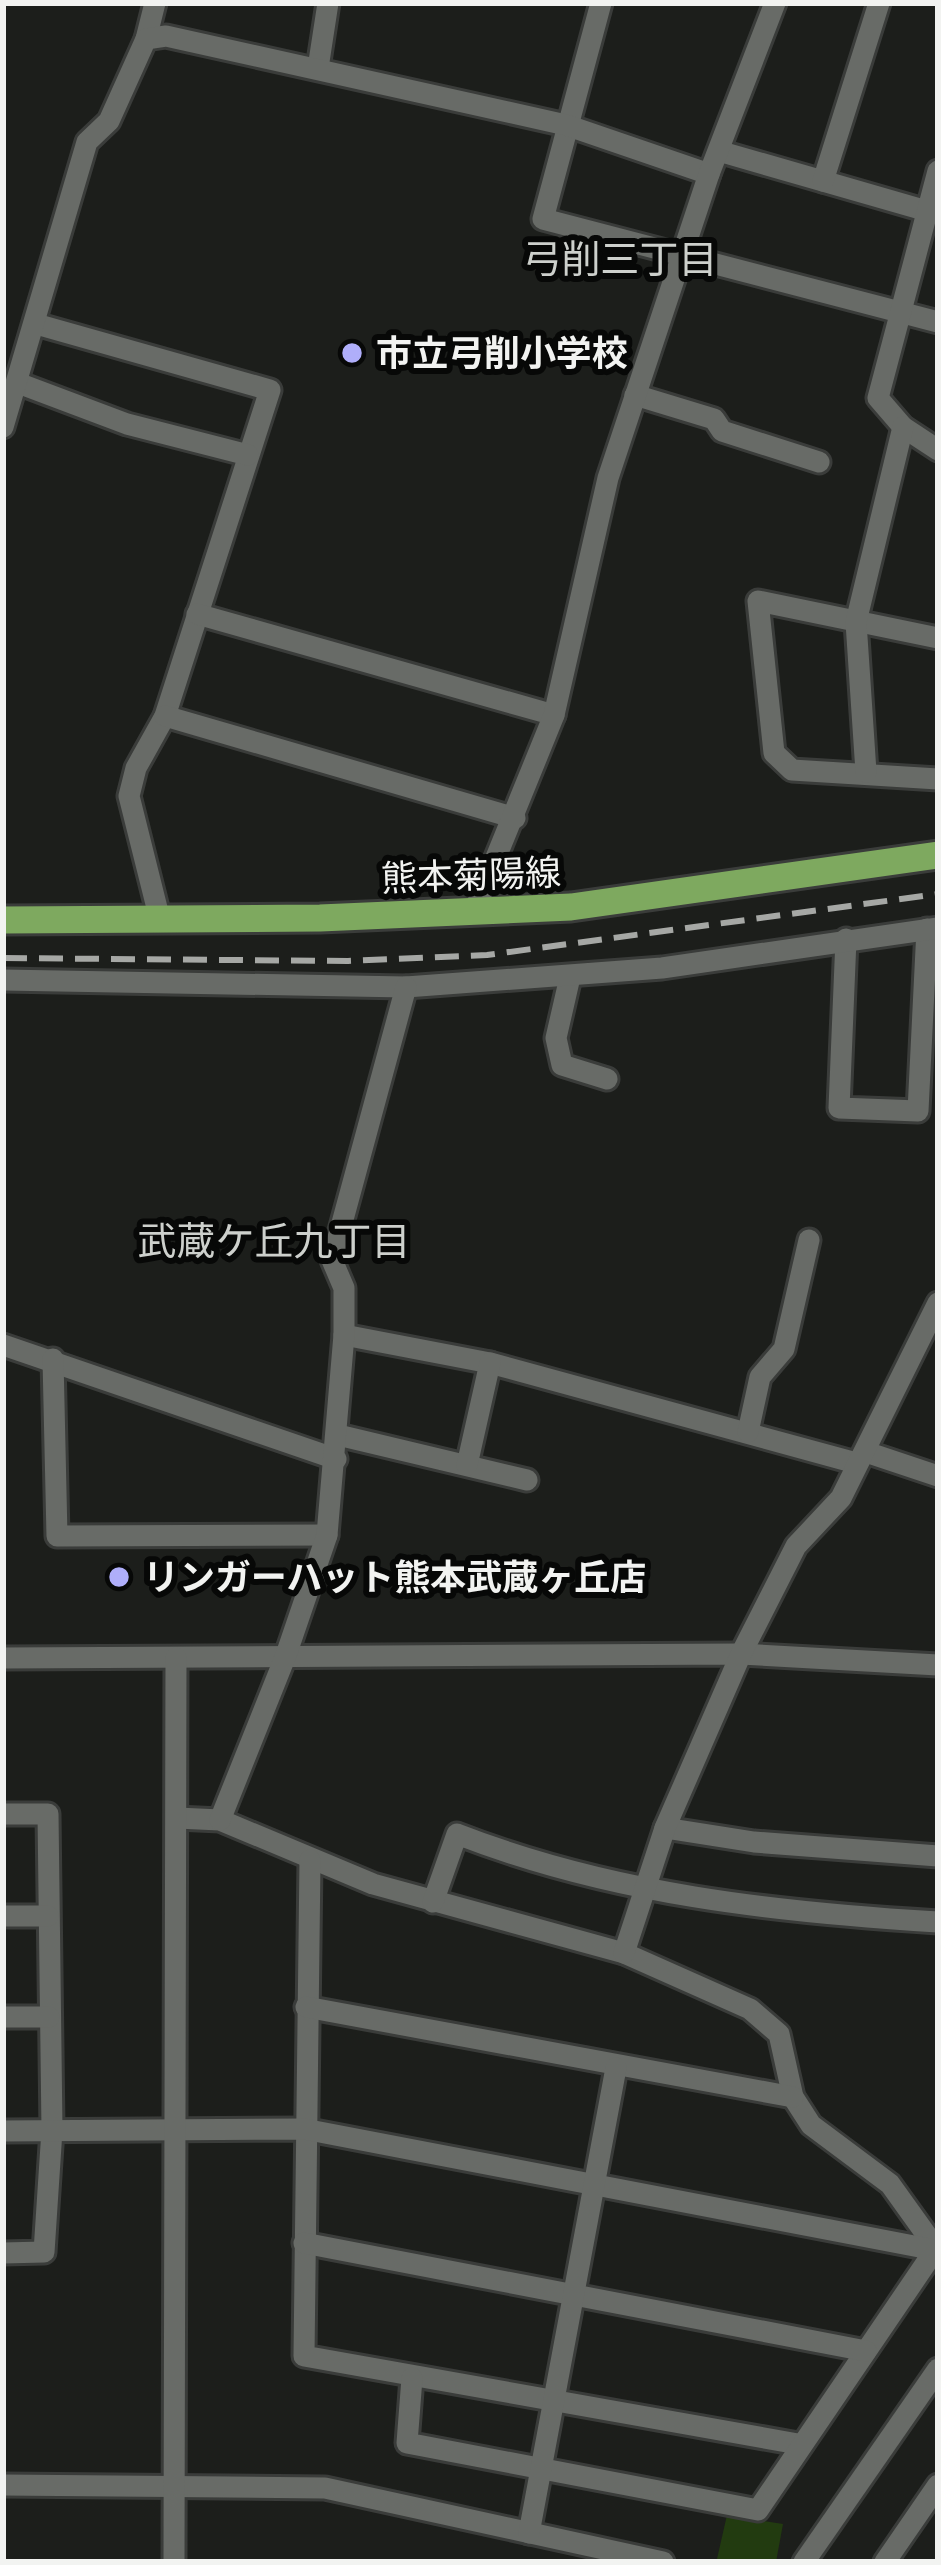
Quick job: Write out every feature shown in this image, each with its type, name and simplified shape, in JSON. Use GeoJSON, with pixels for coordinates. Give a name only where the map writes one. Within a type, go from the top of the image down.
{"type":"FeatureCollection","features":[{"type":"Feature","properties":{"kind":"main road","name":"熊本菊陽線"},"geometry":{"type":"LineString","coordinates":[[3,920],[160,920],[669,897],[938,855]]}},
{"type":"Feature","properties":{"kind":"street"},"geometry":{"type":"LineString","coordinates":[[3,427],[87,142],[109,121],[146,39],[155,3]]}},
{"type":"Feature","properties":{"kind":"street"},"geometry":{"type":"LineString","coordinates":[[318,68],[328,3]]}},
{"type":"Feature","properties":{"kind":"street"},"geometry":{"type":"LineString","coordinates":[[601,3],[543,219],[938,322]]}},
{"type":"Feature","properties":{"kind":"street"},"geometry":{"type":"LineString","coordinates":[[475,909],[554,715],[608,478],[709,174],[722,152],[775,3]]}},
{"type":"Feature","properties":{"kind":"street"},"geometry":{"type":"LineString","coordinates":[[823,181],[879,3]]}},
{"type":"Feature","properties":{"kind":"street"},"geometry":{"type":"LineString","coordinates":[[146,39],[166,36],[566,125],[709,174]]}},
{"type":"Feature","properties":{"kind":"street"},"geometry":{"type":"LineString","coordinates":[[722,152],[927,211]]}},
{"type":"Feature","properties":{"kind":"street"},"geometry":{"type":"LineString","coordinates":[[938,171],[878,398],[903,427],[938,450]]}},
{"type":"Feature","properties":{"kind":"street"},"geometry":{"type":"LineString","coordinates":[[36,324],[270,390],[165,716],[136,768],[129,796],[160,920]]}},
{"type":"Feature","properties":{"kind":"street"},"geometry":{"type":"LineString","coordinates":[[18,383],[127,424],[248,455]]}},
{"type":"Feature","properties":{"kind":"street"},"geometry":{"type":"LineString","coordinates":[[635,395],[714,419],[722,431],[819,462]]}},
{"type":"Feature","properties":{"kind":"street"},"geometry":{"type":"LineString","coordinates":[[866,772],[856,622],[903,427]]}},
{"type":"Feature","properties":{"kind":"street"},"geometry":{"type":"LineString","coordinates":[[938,638],[758,601],[774,753],[792,770],[938,779]]}},
{"type":"Feature","properties":{"kind":"street"},"geometry":{"type":"LineString","coordinates":[[196,614],[554,715]]}},
{"type":"Feature","properties":{"kind":"street"},"geometry":{"type":"LineString","coordinates":[[165,716],[515,818]]}},
{"type":"Feature","properties":{"kind":"street"},"geometry":{"type":"LineString","coordinates":[[3,980],[406,987],[571,977],[846,939],[933,928],[918,1111],[839,1108],[846,939]]}},
{"type":"Feature","properties":{"kind":"street"},"geometry":{"type":"LineString","coordinates":[[571,977],[556,1039],[562,1066],[581,1085],[607,1079]]}},
{"type":"Feature","properties":{"kind":"street"},"geometry":{"type":"LineString","coordinates":[[220,1820],[286,1655],[327,1535],[344,1335],[344,1288],[332,1260],[406,987]]}},
{"type":"Feature","properties":{"kind":"street"},"geometry":{"type":"LineString","coordinates":[[748,1432],[760,1377],[784,1348],[809,1240]]}},
{"type":"Feature","properties":{"kind":"street"},"geometry":{"type":"LineString","coordinates":[[624,1953],[665,1828],[741,1654],[796,1546],[842,1498],[938,1303]]}},
{"type":"Feature","properties":{"kind":"street"},"geometry":{"type":"LineString","coordinates":[[344,1335],[490,1363],[748,1432],[938,1476]]}},
{"type":"Feature","properties":{"kind":"street"},"geometry":{"type":"LineString","coordinates":[[3,1345],[337,1447],[467,1465],[527,1480]]}},
{"type":"Feature","properties":{"kind":"street"},"geometry":{"type":"LineString","coordinates":[[53,1359],[57,1536],[327,1535]]}},
{"type":"Feature","properties":{"kind":"street"},"geometry":{"type":"LineString","coordinates":[[467,1465],[490,1363]]}},
{"type":"Feature","properties":{"kind":"street"},"geometry":{"type":"LineString","coordinates":[[3,1658],[741,1654],[938,1665]]}},
{"type":"Feature","properties":{"kind":"street"},"geometry":{"type":"LineString","coordinates":[[174,2562],[176,1658]]}},
{"type":"Feature","properties":{"kind":"street"},"geometry":{"type":"LineString","coordinates":[[3,1814],[48,1814],[52,2131],[44,2252],[3,2253]]}},
{"type":"Feature","properties":{"kind":"street"},"geometry":{"type":"LineString","coordinates":[[178,1818],[220,1820],[310,1860],[434,1902],[624,1953],[750,2009],[779,2034],[793,2097],[811,2125],[890,2184],[937,2250]]}},
{"type":"Feature","properties":{"kind":"street"},"geometry":{"type":"LineString","coordinates":[[665,1828],[754,1842],[938,1856]]}},
{"type":"Feature","properties":{"kind":"street"},"geometry":{"type":"LineString","coordinates":[[434,1902],[457,1834],[539,1863],[645,1888],[816,1914],[938,1922]]}},
{"type":"Feature","properties":{"kind":"street"},"geometry":{"type":"LineString","coordinates":[[310,1860],[304,2356],[798,2444]]}},
{"type":"Feature","properties":{"kind":"street"},"geometry":{"type":"LineString","coordinates":[[3,1916],[48,1916]]}},
{"type":"Feature","properties":{"kind":"street"},"geometry":{"type":"LineString","coordinates":[[306,2007],[616,2068],[793,2097]]}},
{"type":"Feature","properties":{"kind":"street"},"geometry":{"type":"LineString","coordinates":[[3,2017],[49,2017]]}},
{"type":"Feature","properties":{"kind":"street"},"geometry":{"type":"LineString","coordinates":[[529,2533],[616,2068]]}},
{"type":"Feature","properties":{"kind":"street"},"geometry":{"type":"LineString","coordinates":[[3,2131],[304,2129],[937,2250]]}},
{"type":"Feature","properties":{"kind":"street"},"geometry":{"type":"LineString","coordinates":[[304,2242],[866,2351]]}},
{"type":"Feature","properties":{"kind":"street"},"geometry":{"type":"LineString","coordinates":[[412,2378],[406,2443],[758,2510],[798,2444],[937,2250]]}},
{"type":"Feature","properties":{"kind":"street"},"geometry":{"type":"LineString","coordinates":[[804,2562],[938,2369]]}},
{"type":"Feature","properties":{"kind":"street"},"geometry":{"type":"LineString","coordinates":[[3,2485],[325,2488],[663,2562]]}},
{"type":"Feature","properties":{"kind":"street"},"geometry":{"type":"LineString","coordinates":[[885,2562],[938,2485]]}},
{"type":"Feature","properties":{"kind":"green space"},"geometry":{"type":"Polygon","coordinates":[[[727,2515],[783,2524],[776,2562],[717,2559],[727,2515]]]}},
{"type":"Feature","properties":{"kind":"railway"},"geometry":{"type":"LineString","coordinates":[[3,958],[348,961],[487,955],[938,894]]}},
{"type":"Feature","properties":{"kind":"place","name":"市立弓削小学校"},"geometry":{"type":"Point","coordinates":[352,353]}},
{"type":"Feature","properties":{"kind":"place","name":"リンガーハット熊本武蔵ヶ丘店"},"geometry":{"type":"Point","coordinates":[119,1577]}},
{"type":"Feature","properties":{"kind":"district","name":"弓削三丁目"},"geometry":{"type":"Point","coordinates":[620,259]}},
{"type":"Feature","properties":{"kind":"district","name":"武蔵ケ丘九丁目"},"geometry":{"type":"Point","coordinates":[274,1241]}}]}
